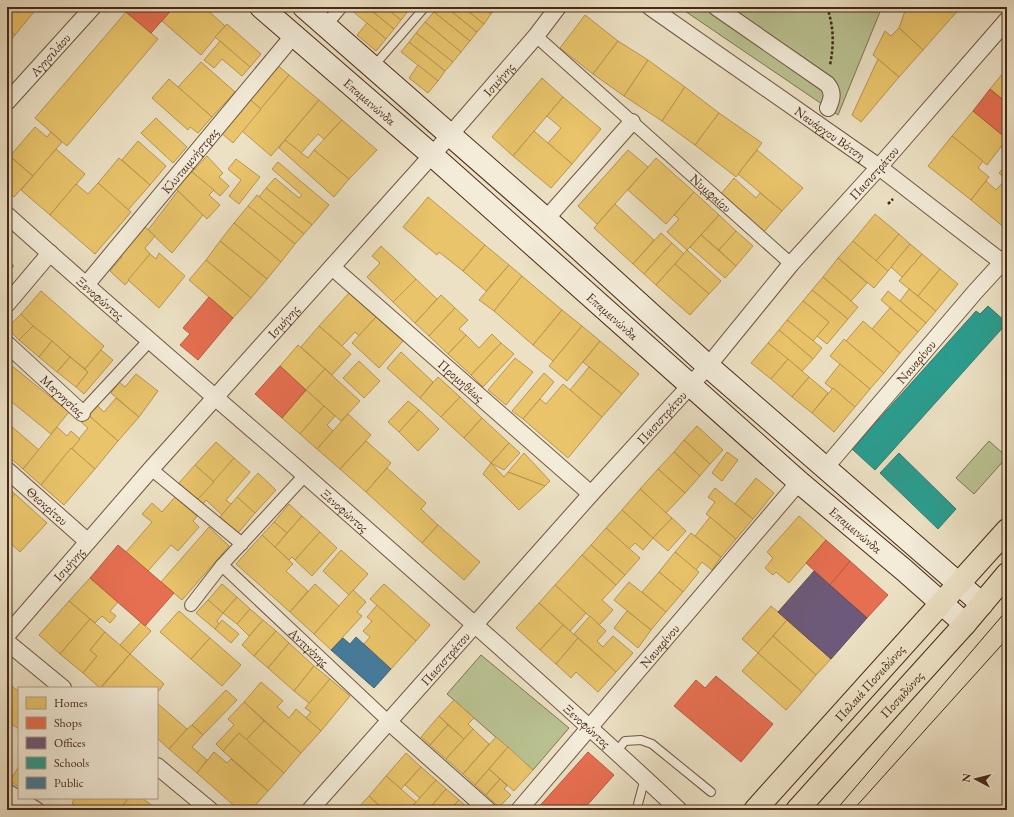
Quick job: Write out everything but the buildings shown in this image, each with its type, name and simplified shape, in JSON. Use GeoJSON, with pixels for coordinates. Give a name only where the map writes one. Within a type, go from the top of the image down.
{"type":"FeatureCollection","features":[{"type":"Feature","properties":{"kind":"main road","name":"Επαμεινώνδα"},"geometry":{"type":"LineString","coordinates":[[261,7],[432,155],[799,482],[965,624]]}},
{"type":"Feature","properties":{"kind":"main road","name":"Επαμεινώνδα"},"geometry":{"type":"LineString","coordinates":[[304,7],[546,220],[708,366],[982,604]]}},
{"type":"Feature","properties":{"kind":"main road","name":"Παλαιά Ποσειδώνος"},"geometry":{"type":"LineString","coordinates":[[755,810],[1007,530]]}},
{"type":"Feature","properties":{"kind":"main road"},"geometry":{"type":"LineString","coordinates":[[982,604],[1007,574]]}},
{"type":"Feature","properties":{"kind":"main road","name":"Ποσειδώνος"},"geometry":{"type":"LineString","coordinates":[[821,783],[982,604]]}},
{"type":"Feature","properties":{"kind":"main road"},"geometry":{"type":"LineString","coordinates":[[797,810],[821,783],[798,763]]}},
{"type":"Feature","properties":{"kind":"street","name":"Αγησιλάου"},"geometry":{"type":"LineString","coordinates":[[7,102],[93,7]]}},
{"type":"Feature","properties":{"kind":"street"},"geometry":{"type":"LineString","coordinates":[[325,26],[341,7]]}},
{"type":"Feature","properties":{"kind":"street","name":"Ισμήνης"},"geometry":{"type":"LineString","coordinates":[[7,634],[151,469],[450,136],[536,36],[558,7]]}},
{"type":"Feature","properties":{"kind":"street","name":"Ναυάρχου Βότση"},"geometry":{"type":"LineString","coordinates":[[650,7],[879,166],[1005,261]]}},
{"type":"Feature","properties":{"kind":"street"},"geometry":{"type":"LineString","coordinates":[[716,7],[822,80],[831,89],[832,98],[828,108]]}},
{"type":"Feature","properties":{"kind":"street","name":"Πεισιστράτου"},"geometry":{"type":"LineString","coordinates":[[310,810],[591,494],[708,366],[791,264],[1007,20]]}},
{"type":"Feature","properties":{"kind":"street","name":"Κλυταιμνήστρας"},"geometry":{"type":"LineString","coordinates":[[86,285],[293,36]]}},
{"type":"Feature","properties":{"kind":"street","name":"Νυμφαίου"},"geometry":{"type":"LineString","coordinates":[[536,36],[791,264]]}},
{"type":"Feature","properties":{"kind":"street"},"geometry":{"type":"LineString","coordinates":[[546,220],[632,122]]}},
{"type":"Feature","properties":{"kind":"street","name":"Ξενοφώντος"},"geometry":{"type":"LineString","coordinates":[[7,215],[149,341],[305,475],[475,625],[590,727],[679,810]]}},
{"type":"Feature","properties":{"kind":"street"},"geometry":{"type":"LineString","coordinates":[[7,304],[50,253]]}},
{"type":"Feature","properties":{"kind":"street","name":"Ναυαρίνου"},"geometry":{"type":"LineString","coordinates":[[826,468],[975,292],[1005,261]]}},
{"type":"Feature","properties":{"kind":"street","name":"Προμηθέως"},"geometry":{"type":"LineString","coordinates":[[332,268],[591,494]]}},
{"type":"Feature","properties":{"kind":"street","name":"Μαγνησίας"},"geometry":{"type":"LineString","coordinates":[[7,344],[82,412],[149,341]]}},
{"type":"Feature","properties":{"kind":"street"},"geometry":{"type":"LineString","coordinates":[[151,469],[242,544]]}},
{"type":"Feature","properties":{"kind":"street","name":"Θεοκρίτου"},"geometry":{"type":"LineString","coordinates":[[7,470],[87,541]]}},
{"type":"Feature","properties":{"kind":"street"},"geometry":{"type":"LineString","coordinates":[[191,605],[222,565],[305,475]]}},
{"type":"Feature","properties":{"kind":"street","name":"Ναυαρίνου"},"geometry":{"type":"LineString","coordinates":[[518,810],[799,482]]}},
{"type":"Feature","properties":{"kind":"street","name":"Αντιγόνης"},"geometry":{"type":"LineString","coordinates":[[222,565],[389,722],[488,810]]}},
{"type":"Feature","properties":{"kind":"street"},"geometry":{"type":"LineString","coordinates":[[7,642],[62,687]]}},
{"type":"Feature","properties":{"kind":"street"},"geometry":{"type":"LineString","coordinates":[[158,767],[210,810]]}},
{"type":"Feature","properties":{"kind":"street"},"geometry":{"type":"LineString","coordinates":[[7,792],[31,809]]}},
{"type":"Feature","properties":{"kind":"lane"},"geometry":{"type":"LineString","coordinates":[[373,68],[425,7]]}},
{"type":"Feature","properties":{"kind":"lane"},"geometry":{"type":"LineString","coordinates":[[821,126],[828,108]]}},
{"type":"Feature","properties":{"kind":"lane"},"geometry":{"type":"LineString","coordinates":[[616,752],[625,741],[641,740],[652,744],[711,792]]}},
{"type":"Feature","properties":{"kind":"lane"},"geometry":{"type":"LineString","coordinates":[[638,810],[638,804],[645,778]]}},
{"type":"Feature","properties":{"kind":"path"},"geometry":{"type":"LineString","coordinates":[[822,80],[830,66],[834,45],[832,19],[827,7]]}},
{"type":"Feature","properties":{"kind":"green space"},"geometry":{"type":"Polygon","coordinates":[[[679,7],[882,7],[838,115],[679,7]]]}},
{"type":"Feature","properties":{"kind":"green space"},"geometry":{"type":"Polygon","coordinates":[[[989,441],[1007,457],[974,494],[956,478],[989,441]]]}},
{"type":"Feature","properties":{"kind":"green space"},"geometry":{"type":"Polygon","coordinates":[[[481,655],[569,728],[533,770],[447,694],[481,655]]]}},
{"type":"Feature","properties":{"kind":"tram line"},"geometry":{"type":"LineString","coordinates":[[836,810],[1007,610]]}},
{"type":"Feature","properties":{"kind":"tram line"},"geometry":{"type":"LineString","coordinates":[[853,810],[1007,639]]}}]}
